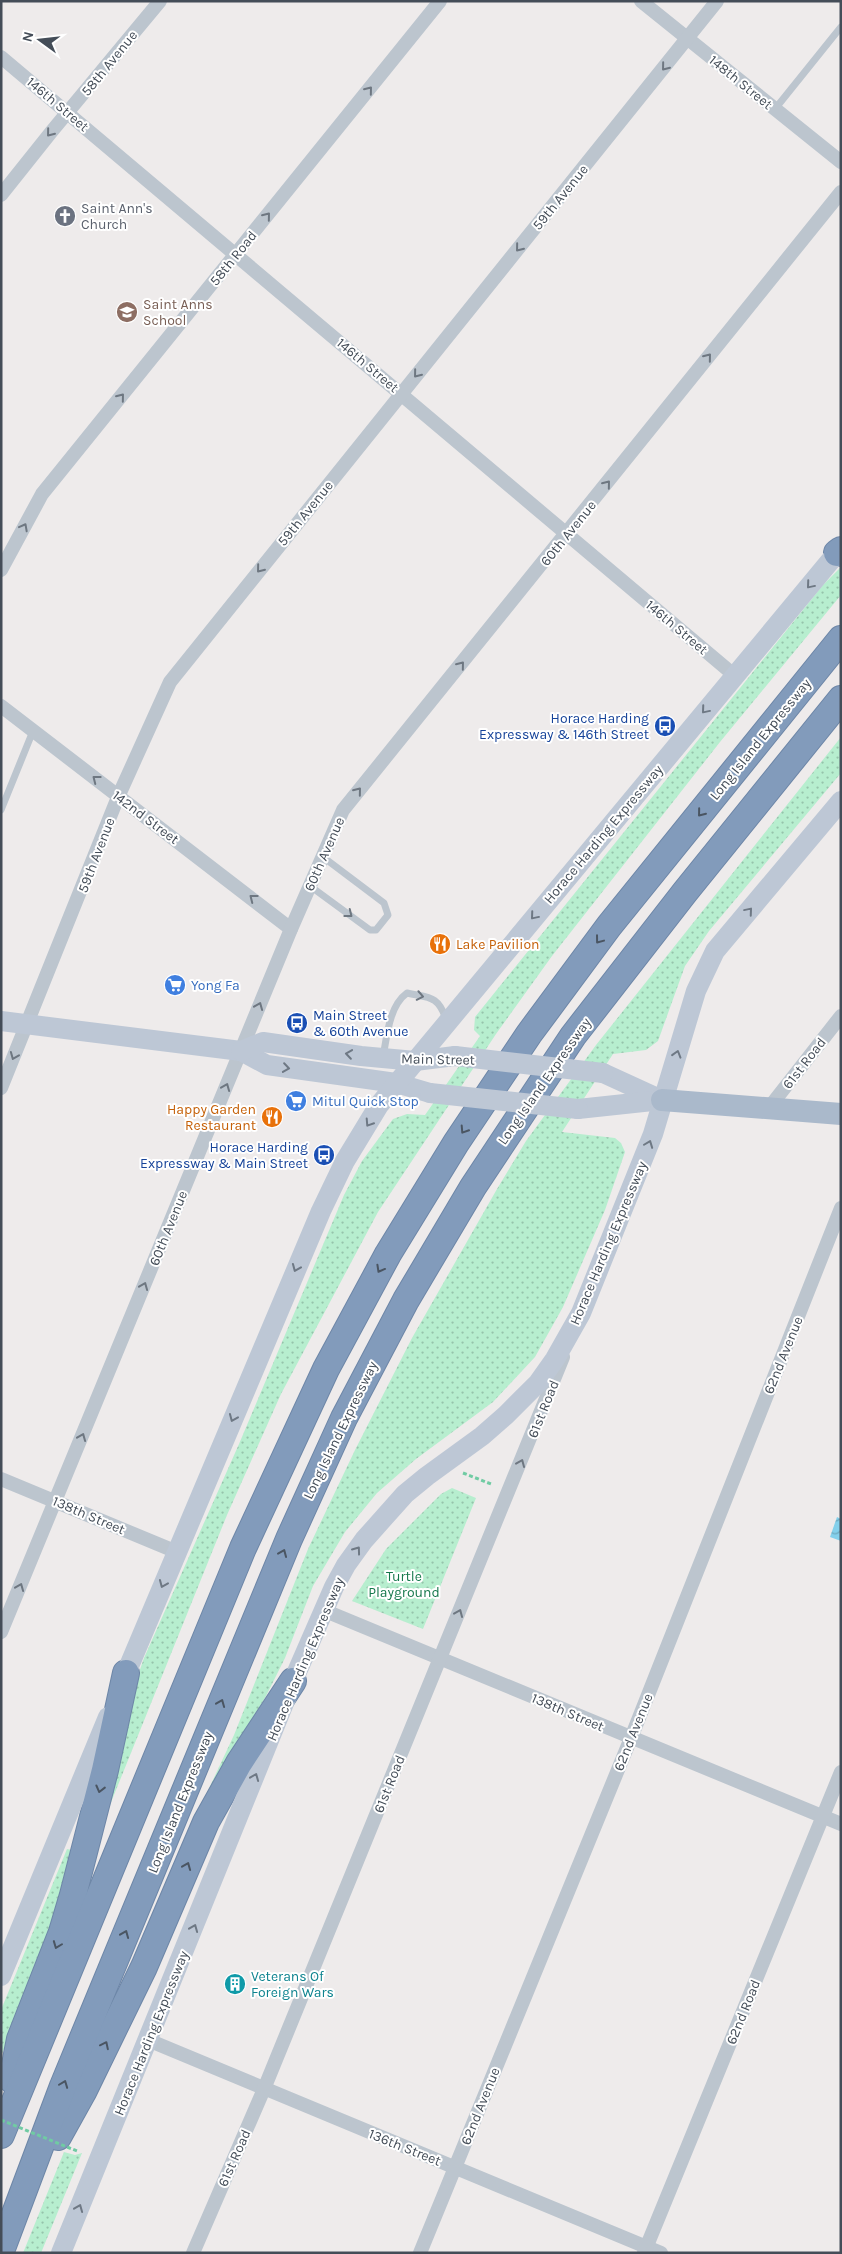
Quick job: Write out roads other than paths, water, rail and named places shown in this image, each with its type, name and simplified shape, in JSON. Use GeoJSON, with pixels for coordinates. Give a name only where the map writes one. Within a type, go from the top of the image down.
{"type":"FeatureCollection","features":[{"type":"Feature","properties":{"kind":"highway","name":"Long Island Expressway"},"geometry":{"type":"LineString","coordinates":[[2,2129],[243,1548],[326,1369],[388,1254],[465,1128],[529,1034],[610,926],[841,639]]}},
{"type":"Feature","properties":{"kind":"highway","name":"Long Island Expressway"},"geometry":{"type":"LineString","coordinates":[[1,2251],[67,2077],[285,1547],[344,1418],[406,1300],[473,1187],[573,1036],[685,892],[841,699]]}},
{"type":"Feature","properties":{"kind":"highway"},"geometry":{"type":"LineString","coordinates":[[2,2129],[20,2038],[62,1932],[73,1895],[105,1770],[126,1673]]}},
{"type":"Feature","properties":{"kind":"highway"},"geometry":{"type":"LineString","coordinates":[[17,2212],[83,2092],[144,1967],[206,1822],[239,1763],[293,1681]]}},
{"type":"Feature","properties":{"kind":"main road","name":"Horace Harding Expressway"},"geometry":{"type":"LineString","coordinates":[[1,1976],[176,1552],[328,1194],[358,1139],[396,1083],[840,550]]}},
{"type":"Feature","properties":{"kind":"main road","name":"Horace Harding Expressway"},"geometry":{"type":"LineString","coordinates":[[61,2253],[293,1681],[323,1610],[346,1565],[384,1516],[427,1476],[482,1436],[538,1383],[555,1359],[581,1313],[653,1134],[696,991],[715,952],[841,801]]}},
{"type":"Feature","properties":{"kind":"main road","name":"Main Street"},"geometry":{"type":"LineString","coordinates":[[1,1021],[241,1051],[267,1065],[396,1083],[430,1093],[578,1110],[662,1100],[841,1114]]}},
{"type":"Feature","properties":{"kind":"main road","name":"Main Street"},"geometry":{"type":"LineString","coordinates":[[241,1051],[263,1042],[361,1056],[415,1061],[455,1056],[603,1073],[662,1100]]}},
{"type":"Feature","properties":{"kind":"street","name":"58th Avenue"},"geometry":{"type":"LineString","coordinates":[[1,195],[160,1]]}},
{"type":"Feature","properties":{"kind":"street","name":"58th Road"},"geometry":{"type":"LineString","coordinates":[[1,570],[42,494],[440,1]]}},
{"type":"Feature","properties":{"kind":"street","name":"148th Street"},"geometry":{"type":"LineString","coordinates":[[641,1],[841,162]]}},
{"type":"Feature","properties":{"kind":"street","name":"59th Avenue"},"geometry":{"type":"LineString","coordinates":[[1,1088],[118,797],[170,682],[717,1]]}},
{"type":"Feature","properties":{"kind":"street","name":"146th Street"},"geometry":{"type":"LineString","coordinates":[[1,56],[734,675]]}},
{"type":"Feature","properties":{"kind":"street","name":"60th Avenue"},"geometry":{"type":"LineString","coordinates":[[1,1632],[291,928],[344,810],[841,192]]}},
{"type":"Feature","properties":{"kind":"street","name":"142nd Street"},"geometry":{"type":"LineString","coordinates":[[1,706],[291,928]]}},
{"type":"Feature","properties":{"kind":"street","name":"61st Road"},"geometry":{"type":"LineString","coordinates":[[768,1109],[841,1016]]}},
{"type":"Feature","properties":{"kind":"street","name":"62nd Avenue"},"geometry":{"type":"LineString","coordinates":[[420,2253],[631,1738],[841,1208]]}},
{"type":"Feature","properties":{"kind":"street","name":"61st Road"},"geometry":{"type":"LineString","coordinates":[[193,2253],[264,2089],[581,1313]]}},
{"type":"Feature","properties":{"kind":"street","name":"138th Street"},"geometry":{"type":"LineString","coordinates":[[1,1479],[176,1552]]}},
{"type":"Feature","properties":{"kind":"street","name":"138th Street"},"geometry":{"type":"LineString","coordinates":[[323,1610],[841,1824]]}},
{"type":"Feature","properties":{"kind":"street","name":"62nd Road"},"geometry":{"type":"LineString","coordinates":[[646,2250],[841,1772]]}},
{"type":"Feature","properties":{"kind":"street","name":"136th Street"},"geometry":{"type":"LineString","coordinates":[[148,2040],[646,2250],[661,2253]]}},
{"type":"Feature","properties":{"kind":"lane"},"geometry":{"type":"LineString","coordinates":[[775,109],[841,27]]}},
{"type":"Feature","properties":{"kind":"lane"},"geometry":{"type":"LineString","coordinates":[[1,810],[33,731]]}},
{"type":"Feature","properties":{"kind":"lane"},"geometry":{"type":"LineString","coordinates":[[310,886],[370,930],[376,930],[388,914],[384,904],[322,857]]}},
{"type":"Feature","properties":{"kind":"lane"},"geometry":{"type":"LineString","coordinates":[[382,1057],[395,1007],[399,999],[407,994],[436,999],[442,1007],[447,1021]]}},
{"type":"Feature","properties":{"kind":"water"},"geometry":{"type":"Polygon","coordinates":[[[837,1517],[841,1519],[841,1541],[830,1537],[837,1517]]]}},
{"type":"Feature","properties":{"kind":"place","name":"Saint Ann's Church"},"geometry":{"type":"Point","coordinates":[65,216]}},
{"type":"Feature","properties":{"kind":"place","name":"Saint Anns School"},"geometry":{"type":"Point","coordinates":[127,312]}},
{"type":"Feature","properties":{"kind":"place","name":"Horace Harding Expressway & 146th Street"},"geometry":{"type":"Point","coordinates":[665,726]}},
{"type":"Feature","properties":{"kind":"place","name":"Lake Pavilion"},"geometry":{"type":"Point","coordinates":[440,944]}},
{"type":"Feature","properties":{"kind":"place","name":"Yong Fa"},"geometry":{"type":"Point","coordinates":[175,985]}},
{"type":"Feature","properties":{"kind":"place","name":"Main Street & 60th Avenue"},"geometry":{"type":"Point","coordinates":[297,1023]}},
{"type":"Feature","properties":{"kind":"place","name":"Mitul Quick Stop"},"geometry":{"type":"Point","coordinates":[296,1101]}},
{"type":"Feature","properties":{"kind":"place","name":"Happy Garden Restaurant"},"geometry":{"type":"Point","coordinates":[272,1117]}},
{"type":"Feature","properties":{"kind":"place","name":"Horace Harding Expressway & Main Street"},"geometry":{"type":"Point","coordinates":[324,1155]}},
{"type":"Feature","properties":{"kind":"place","name":"Veterans Of Foreign Wars"},"geometry":{"type":"Point","coordinates":[235,1984]}},
{"type":"Feature","properties":{"kind":"park label","name":"Turtle Playground"},"geometry":{"type":"Point","coordinates":[404,1584]}}]}
